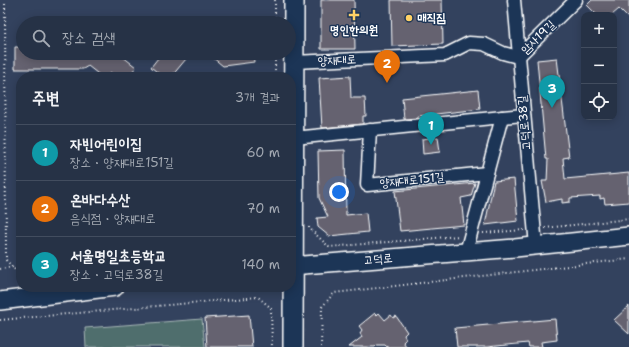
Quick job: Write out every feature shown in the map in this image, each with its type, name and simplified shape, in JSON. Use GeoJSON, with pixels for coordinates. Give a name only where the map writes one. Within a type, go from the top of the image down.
{"type":"FeatureCollection","features":[{"type":"Feature","properties":{"kind":"main road"},"geometry":{"type":"LineString","coordinates":[[294,0],[294,16]]}},
{"type":"Feature","properties":{"kind":"main road"},"geometry":{"type":"LineString","coordinates":[[294,62],[294,72]]}},
{"type":"Feature","properties":{"kind":"main road","name":"고덕로"},"geometry":{"type":"LineString","coordinates":[[296,266],[536,246],[629,236]]}},
{"type":"Feature","properties":{"kind":"main road"},"geometry":{"type":"LineString","coordinates":[[0,301],[74,292]]}},
{"type":"Feature","properties":{"kind":"main road"},"geometry":{"type":"LineString","coordinates":[[292,292],[293,347]]}},
{"type":"Feature","properties":{"kind":"street","name":"고덕로38길"},"geometry":{"type":"LineString","coordinates":[[514,0],[523,115],[536,246]]}},
{"type":"Feature","properties":{"kind":"street","name":"암사19길"},"geometry":{"type":"LineString","coordinates":[[518,56],[576,0]]}},
{"type":"Feature","properties":{"kind":"street","name":"양재대로"},"geometry":{"type":"LineString","coordinates":[[294,62],[445,54],[468,42],[484,44],[503,53],[518,56]]}},
{"type":"Feature","properties":{"kind":"street"},"geometry":{"type":"LineString","coordinates":[[296,138],[523,115]]}},
{"type":"Feature","properties":{"kind":"street"},"geometry":{"type":"LineString","coordinates":[[466,252],[502,118]]}},
{"type":"Feature","properties":{"kind":"street","name":"양재대로151길"},"geometry":{"type":"LineString","coordinates":[[370,130],[367,185],[487,173]]}},
{"type":"Feature","properties":{"kind":"path"},"geometry":{"type":"LineString","coordinates":[[5,0],[6,260],[16,271]]}},
{"type":"Feature","properties":{"kind":"path"},"geometry":{"type":"LineString","coordinates":[[275,0],[275,16]]}},
{"type":"Feature","properties":{"kind":"path"},"geometry":{"type":"LineString","coordinates":[[275,60],[275,72]]}},
{"type":"Feature","properties":{"kind":"path"},"geometry":{"type":"LineString","coordinates":[[309,228],[329,247]]}},
{"type":"Feature","properties":{"kind":"path"},"geometry":{"type":"LineString","coordinates":[[321,347],[322,308],[334,293],[629,259]]}},
{"type":"Feature","properties":{"kind":"path"},"geometry":{"type":"LineString","coordinates":[[0,269],[13,267]]}},
{"type":"Feature","properties":{"kind":"path"},"geometry":{"type":"LineString","coordinates":[[0,320],[258,297],[271,308],[272,347]]}},
{"type":"Feature","properties":{"kind":"green space"},"geometry":{"type":"Polygon","coordinates":[[[202,319],[205,347],[86,347],[85,328],[202,319]]]}},
{"type":"Feature","properties":{"kind":"building"},"geometry":{"type":"Polygon","coordinates":[[[321,0],[354,0],[355,49],[321,49],[321,0]]]}},
{"type":"Feature","properties":{"kind":"building"},"geometry":{"type":"Polygon","coordinates":[[[391,0],[442,0],[443,44],[392,46],[391,0]]]}},
{"type":"Feature","properties":{"kind":"building"},"geometry":{"type":"Polygon","coordinates":[[[592,0],[629,0],[629,19],[619,9],[616,12],[594,12],[587,5],[592,0]]]}},
{"type":"Feature","properties":{"kind":"building"},"geometry":{"type":"Polygon","coordinates":[[[15,47],[16,60],[127,60],[136,67],[132,72],[96,72],[88,66],[83,69],[15,69],[15,47]]]}},
{"type":"Feature","properties":{"kind":"building"},"geometry":{"type":"Polygon","coordinates":[[[557,58],[569,157],[563,158],[565,179],[629,173],[629,202],[605,204],[604,198],[600,199],[600,196],[570,198],[570,202],[562,203],[562,199],[546,202],[542,181],[547,181],[548,159],[546,159],[537,60],[557,58]]]}},
{"type":"Feature","properties":{"kind":"building"},"geometry":{"type":"Polygon","coordinates":[[[156,60],[185,60],[175,72],[157,72],[151,67],[156,60]]]}},
{"type":"Feature","properties":{"kind":"building"},"geometry":{"type":"Polygon","coordinates":[[[216,60],[254,60],[254,62],[223,66],[216,60]]]}},
{"type":"Feature","properties":{"kind":"building"},"geometry":{"type":"Polygon","coordinates":[[[350,76],[351,98],[365,98],[366,116],[363,116],[363,124],[322,128],[319,78],[350,76]]]}},
{"type":"Feature","properties":{"kind":"building"},"geometry":{"type":"Polygon","coordinates":[[[478,90],[480,109],[404,119],[402,98],[478,90]]]}},
{"type":"Feature","properties":{"kind":"building"},"geometry":{"type":"Polygon","coordinates":[[[438,137],[440,152],[423,154],[422,139],[438,137]]]}},
{"type":"Feature","properties":{"kind":"building"},"geometry":{"type":"Polygon","coordinates":[[[345,150],[346,215],[366,213],[368,232],[329,236],[318,227],[317,218],[328,217],[319,198],[318,151],[345,150]]]}},
{"type":"Feature","properties":{"kind":"building"},"geometry":{"type":"Polygon","coordinates":[[[514,179],[518,221],[485,225],[494,181],[514,179]]]}},
{"type":"Feature","properties":{"kind":"building"},"geometry":{"type":"Polygon","coordinates":[[[475,183],[471,196],[461,198],[464,225],[400,231],[395,191],[475,183]]]}},
{"type":"Feature","properties":{"kind":"building"},"geometry":{"type":"Polygon","coordinates":[[[629,306],[629,334],[614,320],[629,306]]]}},
{"type":"Feature","properties":{"kind":"building"},"geometry":{"type":"Polygon","coordinates":[[[375,313],[377,315],[379,313],[385,320],[391,315],[393,318],[396,316],[407,332],[404,335],[406,339],[403,342],[407,347],[387,347],[385,345],[377,345],[375,347],[349,347],[362,337],[360,333],[362,330],[359,326],[375,313]]]}},
{"type":"Feature","properties":{"kind":"building"},"geometry":{"type":"Polygon","coordinates":[[[249,315],[252,347],[207,347],[205,318],[249,315]]]}},
{"type":"Feature","properties":{"kind":"building"},"geometry":{"type":"Polygon","coordinates":[[[555,319],[557,340],[541,342],[542,347],[529,347],[528,343],[486,347],[457,347],[455,328],[555,319]]]}},
{"type":"Feature","properties":{"kind":"place","name":"명인한의원"},"geometry":{"type":"Point","coordinates":[354,15]}},
{"type":"Feature","properties":{"kind":"place","name":"매직짐"},"geometry":{"type":"Point","coordinates":[409,18]}},
{"type":"Feature","properties":{"kind":"place","name":"온바다수산"},"geometry":{"type":"Point","coordinates":[387,83]}},
{"type":"Feature","properties":{"kind":"place","name":"서울명일초등학교"},"geometry":{"type":"Point","coordinates":[552,108]}},
{"type":"Feature","properties":{"kind":"place","name":"자빈어린이집"},"geometry":{"type":"Point","coordinates":[431,145]}}]}
